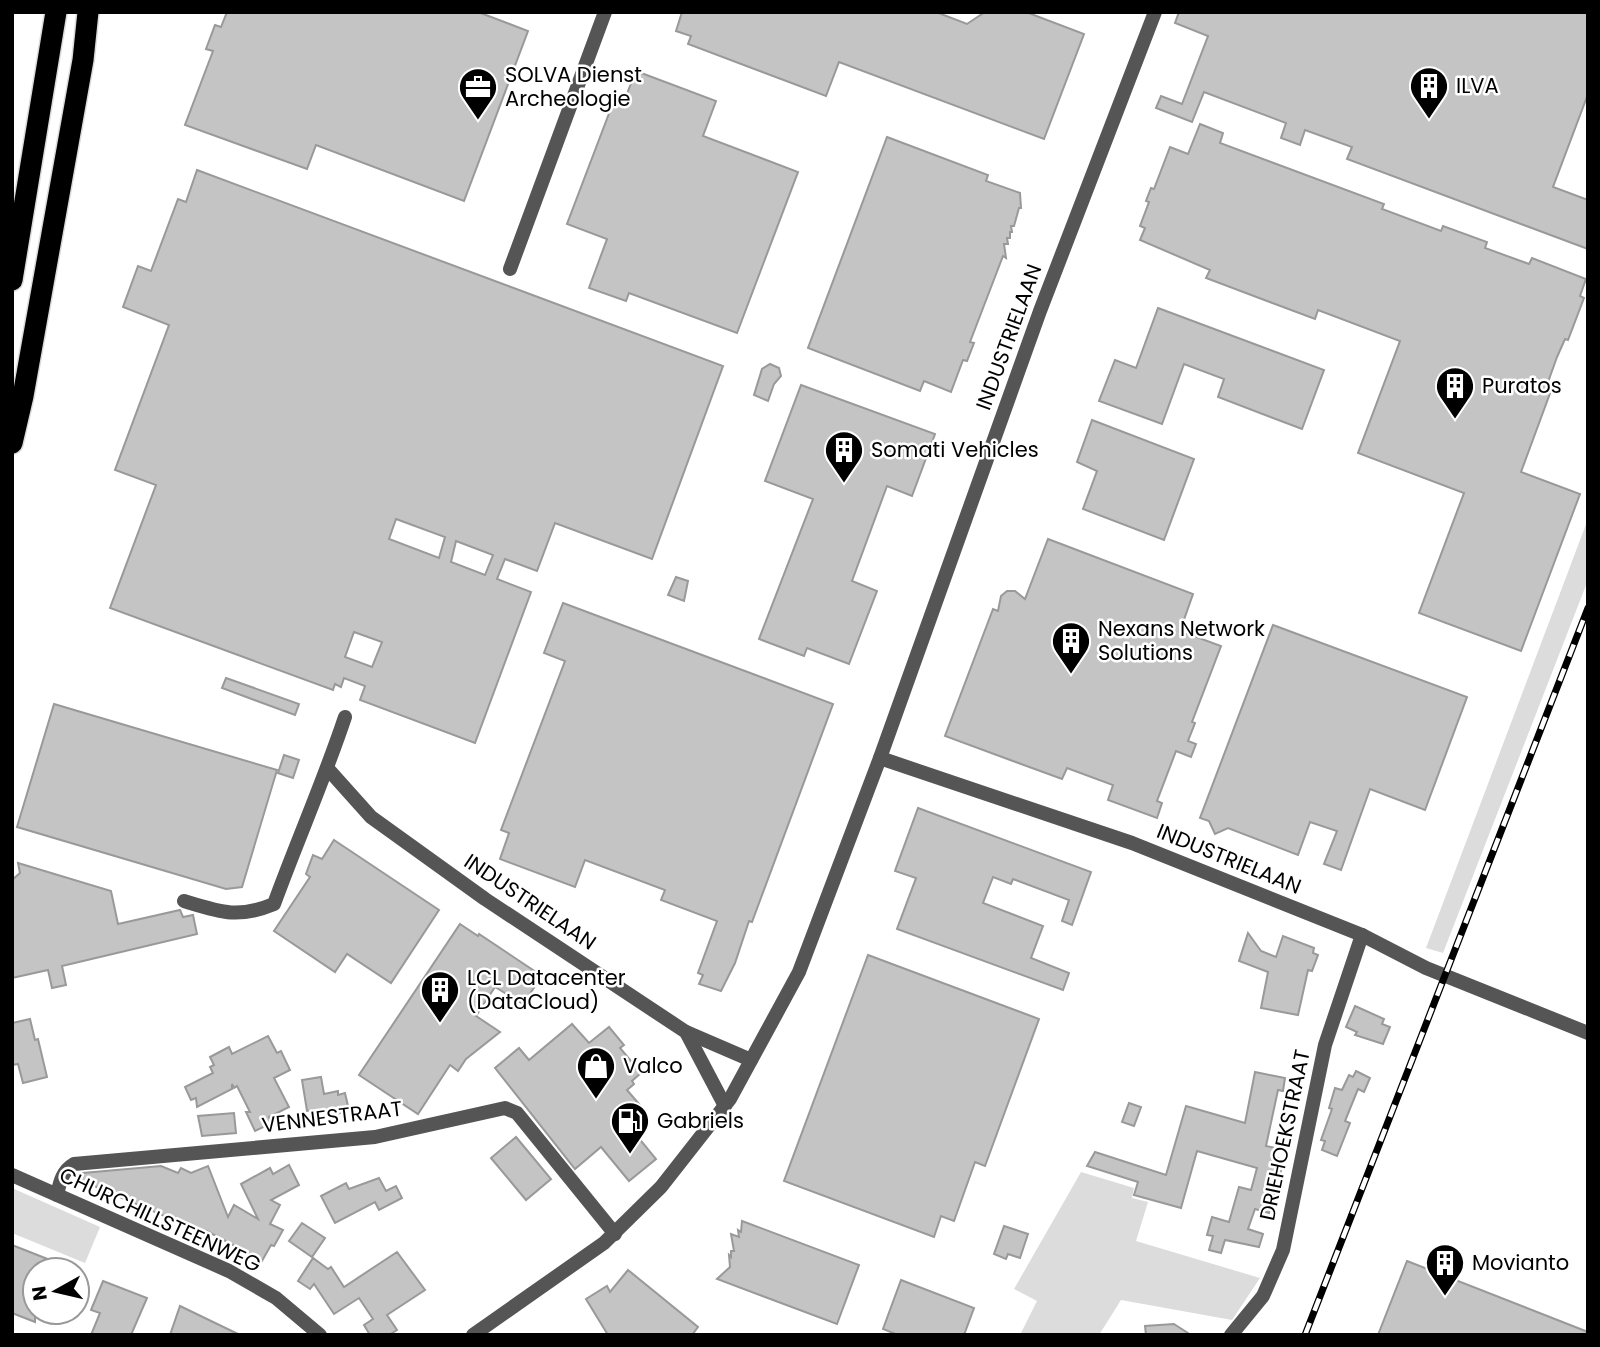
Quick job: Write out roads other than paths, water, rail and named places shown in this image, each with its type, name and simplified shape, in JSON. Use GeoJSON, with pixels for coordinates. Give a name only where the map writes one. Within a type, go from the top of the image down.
{"type":"FeatureCollection","features":[{"type":"Feature","properties":{"kind":"highway"},"geometry":{"type":"LineString","coordinates":[[12,280],[56,12]]}},
{"type":"Feature","properties":{"kind":"highway"},"geometry":{"type":"LineString","coordinates":[[12,443],[26,383],[83,60],[88,12]]}},
{"type":"Feature","properties":{"kind":"street"},"geometry":{"type":"LineString","coordinates":[[510,269],[605,12]]}},
{"type":"Feature","properties":{"kind":"street","name":"INDUSTRIELAAN"},"geometry":{"type":"LineString","coordinates":[[473,1335],[615,1234],[661,1187],[725,1106],[799,972],[880,758],[1040,311],[1155,12]]}},
{"type":"Feature","properties":{"kind":"street"},"geometry":{"type":"LineString","coordinates":[[184,901],[224,913],[255,912],[274,904],[314,796],[328,769],[345,717]]}},
{"type":"Feature","properties":{"kind":"street","name":"INDUSTRIELAAN"},"geometry":{"type":"LineString","coordinates":[[880,758],[1132,843],[1362,935],[1426,968],[1588,1033]]}},
{"type":"Feature","properties":{"kind":"street","name":"INDUSTRIELAAN"},"geometry":{"type":"LineString","coordinates":[[328,769],[371,817],[485,899],[686,1032],[725,1106]]}},
{"type":"Feature","properties":{"kind":"street","name":"DRIEHOEKSTRAAT"},"geometry":{"type":"LineString","coordinates":[[1231,1335],[1263,1296],[1283,1250],[1325,1045],[1362,935]]}},
{"type":"Feature","properties":{"kind":"street"},"geometry":{"type":"LineString","coordinates":[[686,1032],[751,1060]]}},
{"type":"Feature","properties":{"kind":"street","name":"VENNESTRAAT"},"geometry":{"type":"LineString","coordinates":[[57,1195],[62,1176],[67,1168],[74,1164],[375,1137],[505,1108],[517,1113],[615,1234]]}},
{"type":"Feature","properties":{"kind":"street","name":"CHURCHILLSTEENWEG"},"geometry":{"type":"LineString","coordinates":[[12,1175],[229,1270],[276,1298],[320,1335]]}},
{"type":"Feature","properties":{"kind":"railway"},"geometry":{"type":"LineString","coordinates":[[1305,1335],[1588,608]]}},
{"type":"Feature","properties":{"kind":"place","name":"ILVA"},"geometry":{"type":"Point","coordinates":[1429,120]}},
{"type":"Feature","properties":{"kind":"place","name":"SOLVA Dienst Archeologie"},"geometry":{"type":"Point","coordinates":[478,121]}},
{"type":"Feature","properties":{"kind":"place","name":"Puratos"},"geometry":{"type":"Point","coordinates":[1455,420]}},
{"type":"Feature","properties":{"kind":"place","name":"Somati Vehicles"},"geometry":{"type":"Point","coordinates":[844,484]}},
{"type":"Feature","properties":{"kind":"place","name":"Nexans Network Solutions"},"geometry":{"type":"Point","coordinates":[1071,675]}},
{"type":"Feature","properties":{"kind":"place","name":"LCL Datacenter (DataCloud)"},"geometry":{"type":"Point","coordinates":[440,1024]}},
{"type":"Feature","properties":{"kind":"place","name":"Valco"},"geometry":{"type":"Point","coordinates":[596,1100]}},
{"type":"Feature","properties":{"kind":"place","name":"Gabriels"},"geometry":{"type":"Point","coordinates":[630,1155]}},
{"type":"Feature","properties":{"kind":"place","name":"Movianto"},"geometry":{"type":"Point","coordinates":[1445,1297]}}]}
